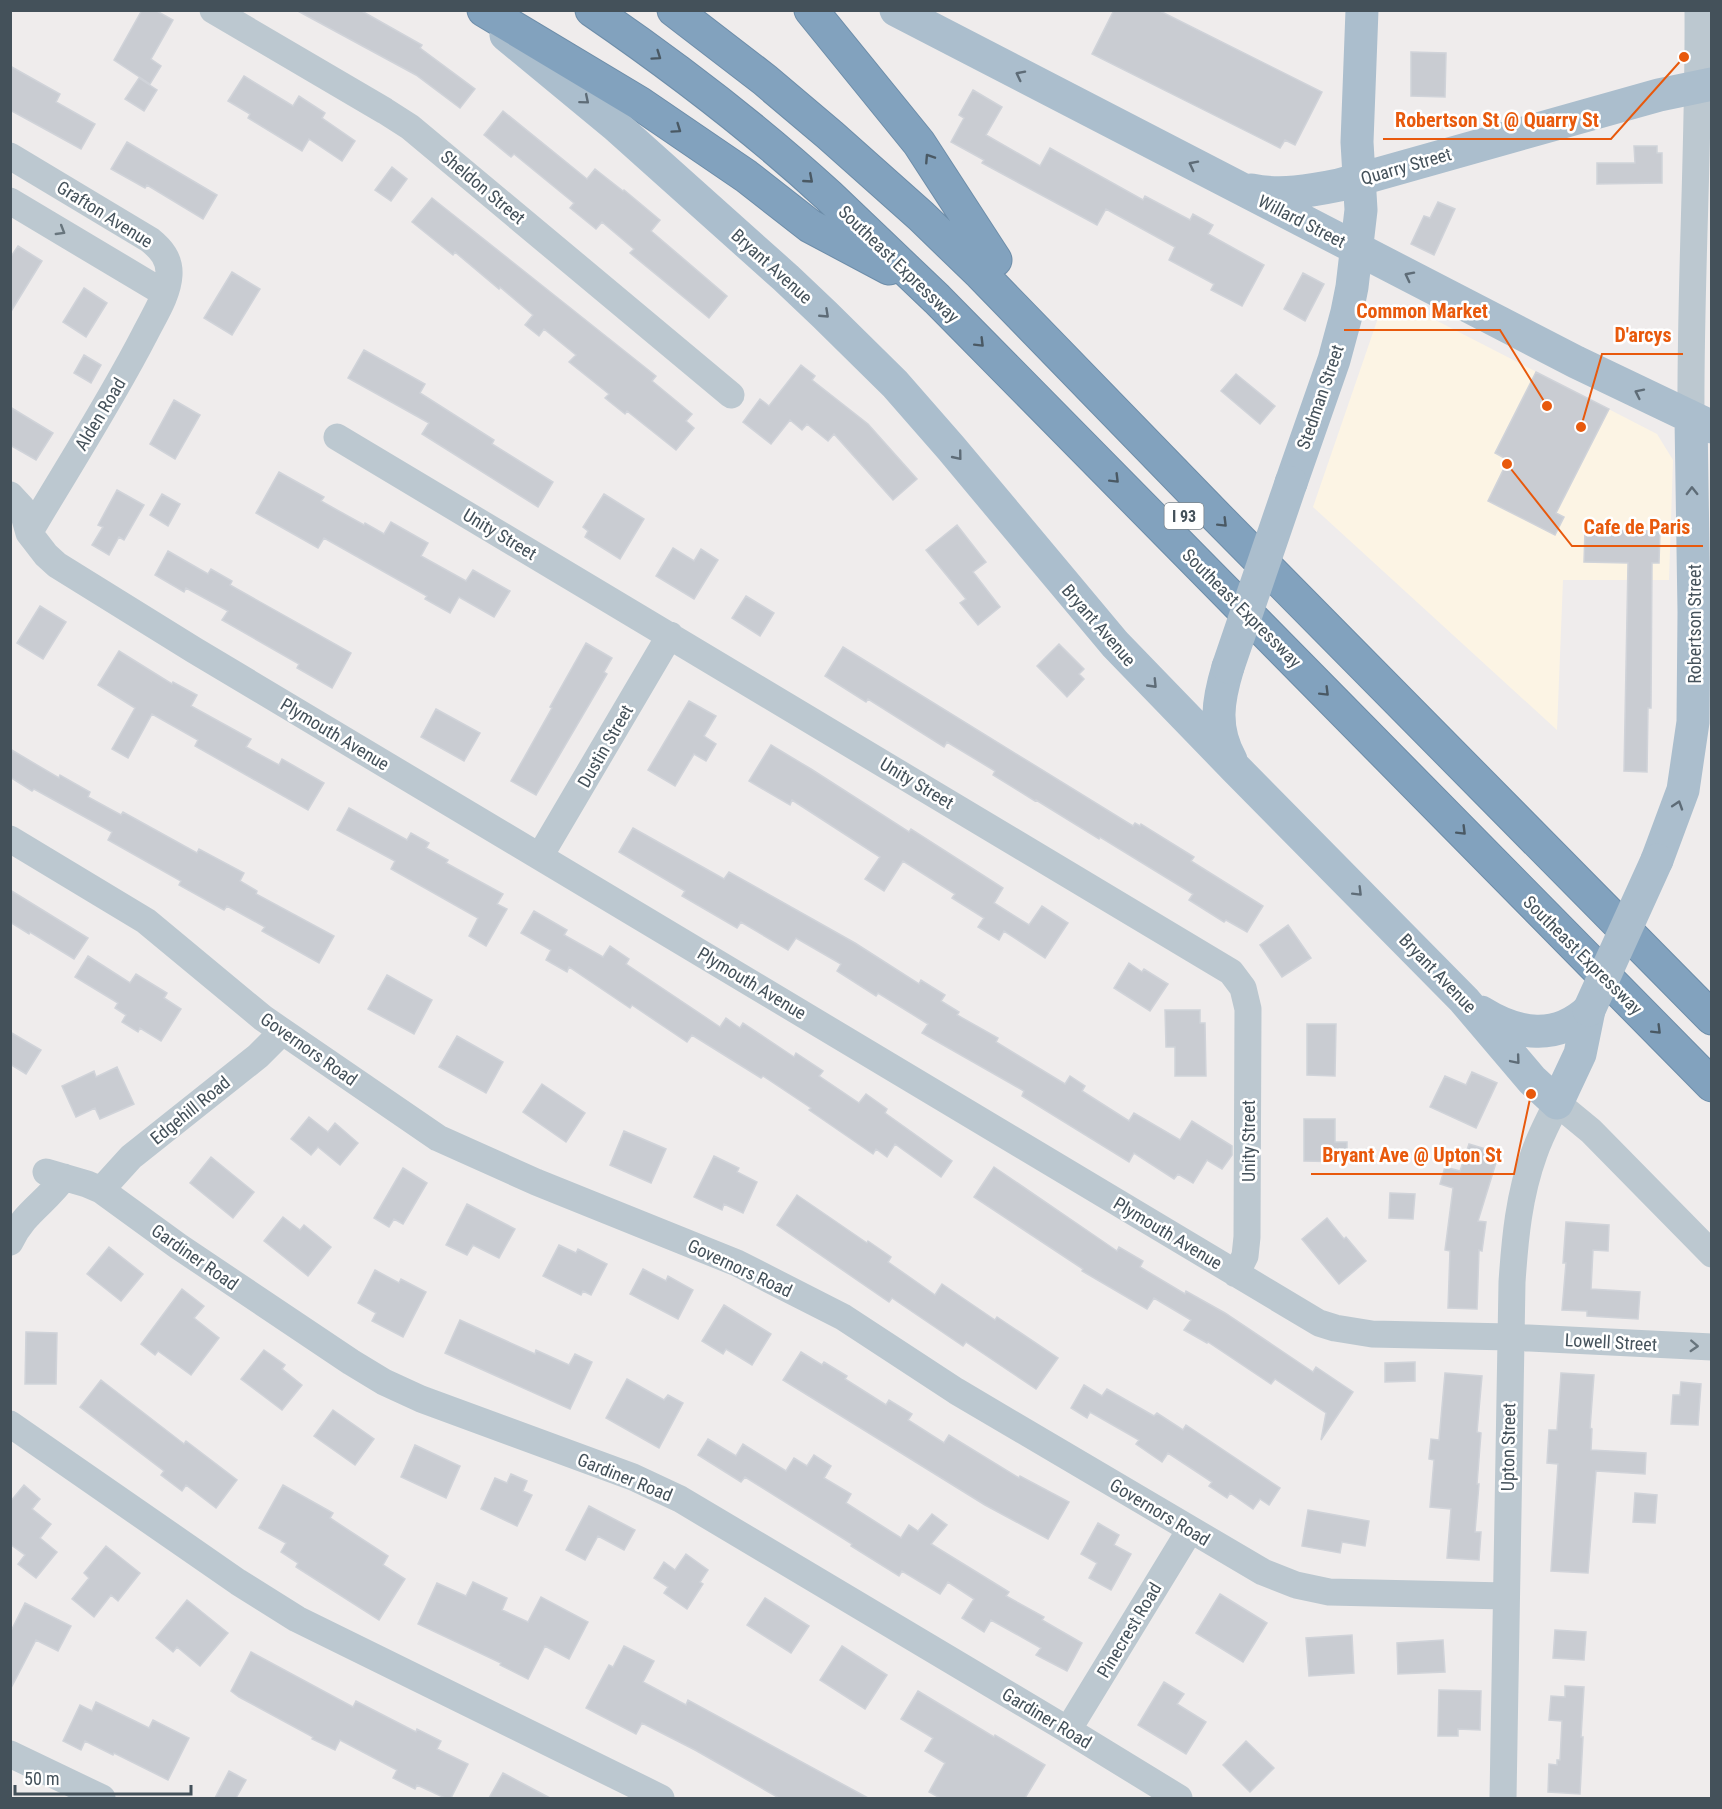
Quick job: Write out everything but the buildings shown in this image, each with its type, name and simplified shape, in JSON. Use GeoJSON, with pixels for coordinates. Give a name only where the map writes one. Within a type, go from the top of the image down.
{"type":"FeatureCollection","features":[{"type":"Feature","properties":{"kind":"highway"},"geometry":{"type":"LineString","coordinates":[[484,10],[639,103],[746,176],[810,226],[923,286]]}},
{"type":"Feature","properties":{"kind":"highway","name":"Southeast Expressway"},"geometry":{"type":"LineString","coordinates":[[592,10],[667,63],[765,141],[828,195],[923,286],[1712,1085]]}},
{"type":"Feature","properties":{"kind":"highway","name":"I 93"},"geometry":{"type":"LineString","coordinates":[[629,10],[680,46],[778,124],[905,237],[1712,1052]]}},
{"type":"Feature","properties":{"kind":"highway","name":"I 93"},"geometry":{"type":"LineString","coordinates":[[674,10],[757,74],[830,135],[921,216],[981,274],[1208,508],[1712,1018]]}},
{"type":"Feature","properties":{"kind":"highway","name":"I 93"},"geometry":{"type":"LineString","coordinates":[[706,10],[777,65],[850,127],[995,260],[1712,990]]}},
{"type":"Feature","properties":{"kind":"highway"},"geometry":{"type":"LineString","coordinates":[[811,10],[919,143],[995,260]]}},
{"type":"Feature","properties":{"kind":"main road","name":"Bryant Avenue"},"geometry":{"type":"LineString","coordinates":[[475,10],[615,125],[794,286],[864,353],[931,424],[1115,644],[1236,770],[1464,1000],[1532,1080],[1557,1103]]}},
{"type":"Feature","properties":{"kind":"main road","name":"Willard Street"},"geometry":{"type":"LineString","coordinates":[[896,10],[1576,362],[1701,423]]}},
{"type":"Feature","properties":{"kind":"main road","name":"Stedman Street"},"geometry":{"type":"LineString","coordinates":[[1236,770],[1226,752],[1218,724],[1221,696],[1228,667],[1341,335],[1352,287],[1360,210],[1357,142],[1362,10]]}},
{"type":"Feature","properties":{"kind":"main road","name":"Quarry Street"},"geometry":{"type":"LineString","coordinates":[[1238,188],[1258,192],[1298,192],[1359,180],[1705,85]]}},
{"type":"Feature","properties":{"kind":"main road","name":"Robertson Street"},"geometry":{"type":"LineString","coordinates":[[1557,1103],[1580,1054],[1589,1010],[1657,860],[1683,790],[1693,722],[1701,423]]}},
{"type":"Feature","properties":{"kind":"main road"},"geometry":{"type":"LineString","coordinates":[[1464,1000],[1496,1021],[1525,1031],[1540,1032],[1563,1027],[1574,1022],[1589,1010]]}},
{"type":"Feature","properties":{"kind":"street","name":"Sheldon Street"},"geometry":{"type":"LineString","coordinates":[[213,10],[410,127],[731,395]]}},
{"type":"Feature","properties":{"kind":"street","name":"Robertson Street"},"geometry":{"type":"LineString","coordinates":[[1698,10],[1705,85],[1691,360],[1701,423]]}},
{"type":"Feature","properties":{"kind":"street","name":"Grafton Avenue"},"geometry":{"type":"LineString","coordinates":[[10,156],[158,247],[169,266],[168,283],[164,293],[10,201]]}},
{"type":"Feature","properties":{"kind":"street","name":"Alden Road"},"geometry":{"type":"LineString","coordinates":[[20,534],[124,373],[164,293]]}},
{"type":"Feature","properties":{"kind":"street","name":"Unity Street"},"geometry":{"type":"LineString","coordinates":[[337,437],[1224,966],[1243,988],[1248,1009],[1247,1237],[1245,1256],[1236,1274]]}},
{"type":"Feature","properties":{"kind":"street","name":"Plymouth Avenue"},"geometry":{"type":"LineString","coordinates":[[10,495],[22,508],[20,534],[68,573],[1319,1323],[1372,1334],[1510,1337]]}},
{"type":"Feature","properties":{"kind":"street","name":"Dustin Street"},"geometry":{"type":"LineString","coordinates":[[540,856],[670,635]]}},
{"type":"Feature","properties":{"kind":"street","name":"Governors Road"},"geometry":{"type":"LineString","coordinates":[[10,839],[146,921],[282,1032],[438,1138],[536,1182],[736,1263],[843,1317],[956,1391],[1278,1580],[1312,1589],[1346,1592],[1506,1596]]}},
{"type":"Feature","properties":{"kind":"street","name":"Edgehill Road"},"geometry":{"type":"LineString","coordinates":[[101,1190],[131,1157],[258,1056],[282,1032]]}},
{"type":"Feature","properties":{"kind":"street","name":"Bryant Avenue"},"geometry":{"type":"LineString","coordinates":[[1557,1103],[1591,1131],[1712,1254]]}},
{"type":"Feature","properties":{"kind":"street","name":"Upton Street"},"geometry":{"type":"LineString","coordinates":[[1503,1798],[1510,1337],[1515,1237],[1521,1197],[1538,1143],[1557,1103]]}},
{"type":"Feature","properties":{"kind":"street","name":"Gardiner Road"},"geometry":{"type":"LineString","coordinates":[[10,1242],[31,1210],[52,1192],[55,1175],[101,1190],[178,1246],[384,1382],[421,1399],[633,1477],[672,1495],[1179,1798]]}},
{"type":"Feature","properties":{"kind":"street","name":"Lowell Street"},"geometry":{"type":"LineString","coordinates":[[1510,1337],[1712,1347]]}},
{"type":"Feature","properties":{"kind":"street"},"geometry":{"type":"LineString","coordinates":[[10,1424],[286,1613],[661,1798]]}},
{"type":"Feature","properties":{"kind":"street","name":"Pinecrest Road"},"geometry":{"type":"LineString","coordinates":[[1068,1730],[1190,1530]]}},
{"type":"Feature","properties":{"kind":"street"},"geometry":{"type":"LineString","coordinates":[[10,1754],[102,1798]]}},
{"type":"Feature","properties":{"kind":"shaded area"},"geometry":{"type":"Polygon","coordinates":[[[1414,309],[1657,434],[1673,460],[1669,580],[1563,580],[1557,730],[1313,507],[1378,318],[1414,309]]]}},
{"type":"Feature","properties":{"kind":"place","name":"Robertson St @ Quarry St"},"geometry":{"type":"Point","coordinates":[1684,57]}},
{"type":"Feature","properties":{"kind":"place","name":"Common Market"},"geometry":{"type":"Point","coordinates":[1547,406]}},
{"type":"Feature","properties":{"kind":"place","name":"D'arcys"},"geometry":{"type":"Point","coordinates":[1581,427]}},
{"type":"Feature","properties":{"kind":"place","name":"Cafe de Paris"},"geometry":{"type":"Point","coordinates":[1507,464]}},
{"type":"Feature","properties":{"kind":"place","name":"Bryant Ave @ Upton St"},"geometry":{"type":"Point","coordinates":[1531,1094]}}]}
